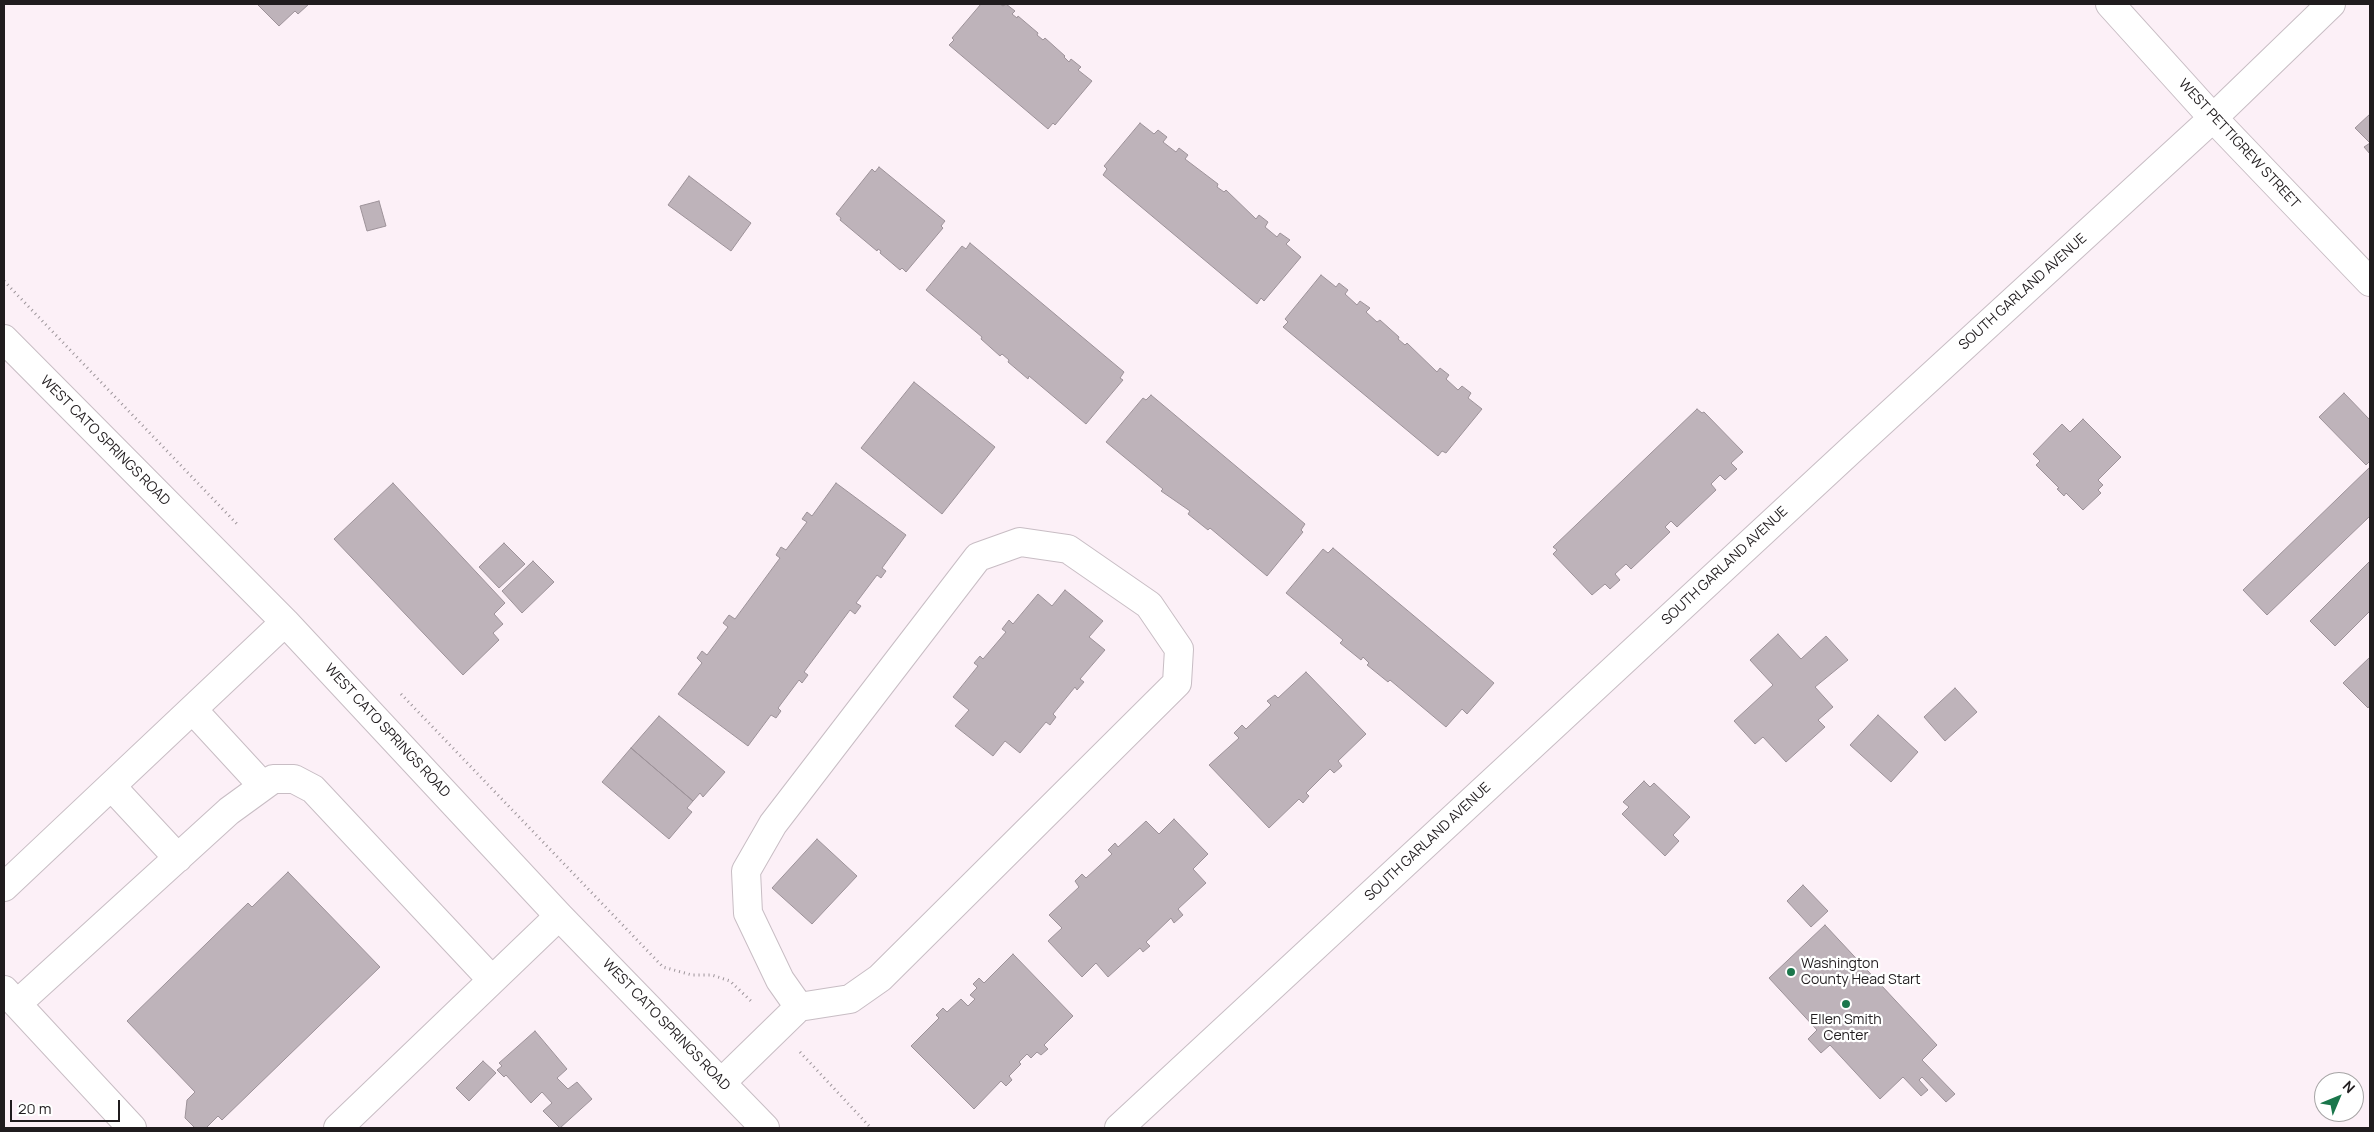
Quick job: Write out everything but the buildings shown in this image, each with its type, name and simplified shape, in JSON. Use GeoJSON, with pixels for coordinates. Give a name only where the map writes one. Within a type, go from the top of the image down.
{"type":"FeatureCollection","features":[{"type":"Feature","properties":{"kind":"street","name":"WEST PETTIGREW STREET"},"geometry":{"type":"LineString","coordinates":[[2110,4],[2213,118],[2370,282]]}},
{"type":"Feature","properties":{"kind":"street","name":"SOUTH GARLAND AVENUE"},"geometry":{"type":"LineString","coordinates":[[1119,1128],[1852,448],[2213,118],[2331,4]]}},
{"type":"Feature","properties":{"kind":"street","name":"WEST CATO SPRINGS ROAD"},"geometry":{"type":"LineString","coordinates":[[4,339],[285,622],[559,916],[765,1128]]}},
{"type":"Feature","properties":{"kind":"street"},"geometry":{"type":"LineString","coordinates":[[722,1082],[799,1007],[850,999],[880,978],[1178,683],[1179,649],[1149,605],[1068,549],[1020,542],[978,557],[773,824],[746,872],[748,913],[780,980],[799,1007]]}},
{"type":"Feature","properties":{"kind":"street"},"geometry":{"type":"LineString","coordinates":[[4,887],[285,622]]}},
{"type":"Feature","properties":{"kind":"street"},"geometry":{"type":"LineString","coordinates":[[193,710],[263,786]]}},
{"type":"Feature","properties":{"kind":"street"},"geometry":{"type":"LineString","coordinates":[[132,1128],[11,997],[178,858],[229,811],[273,779],[294,779],[313,789],[492,980]]}},
{"type":"Feature","properties":{"kind":"street"},"geometry":{"type":"LineString","coordinates":[[112,786],[178,858]]}},
{"type":"Feature","properties":{"kind":"street"},"geometry":{"type":"LineString","coordinates":[[338,1128],[559,916]]}},
{"type":"Feature","properties":{"kind":"path"},"geometry":{"type":"LineString","coordinates":[[4,281],[243,530]]}},
{"type":"Feature","properties":{"kind":"path"},"geometry":{"type":"LineString","coordinates":[[394,687],[663,967],[730,981],[871,1128]]}},
{"type":"Feature","properties":{"kind":"place","name":"Washington County Head Start"},"geometry":{"type":"Point","coordinates":[1791,972]}},
{"type":"Feature","properties":{"kind":"place","name":"Ellen Smith Center"},"geometry":{"type":"Point","coordinates":[1846,1004]}}]}
